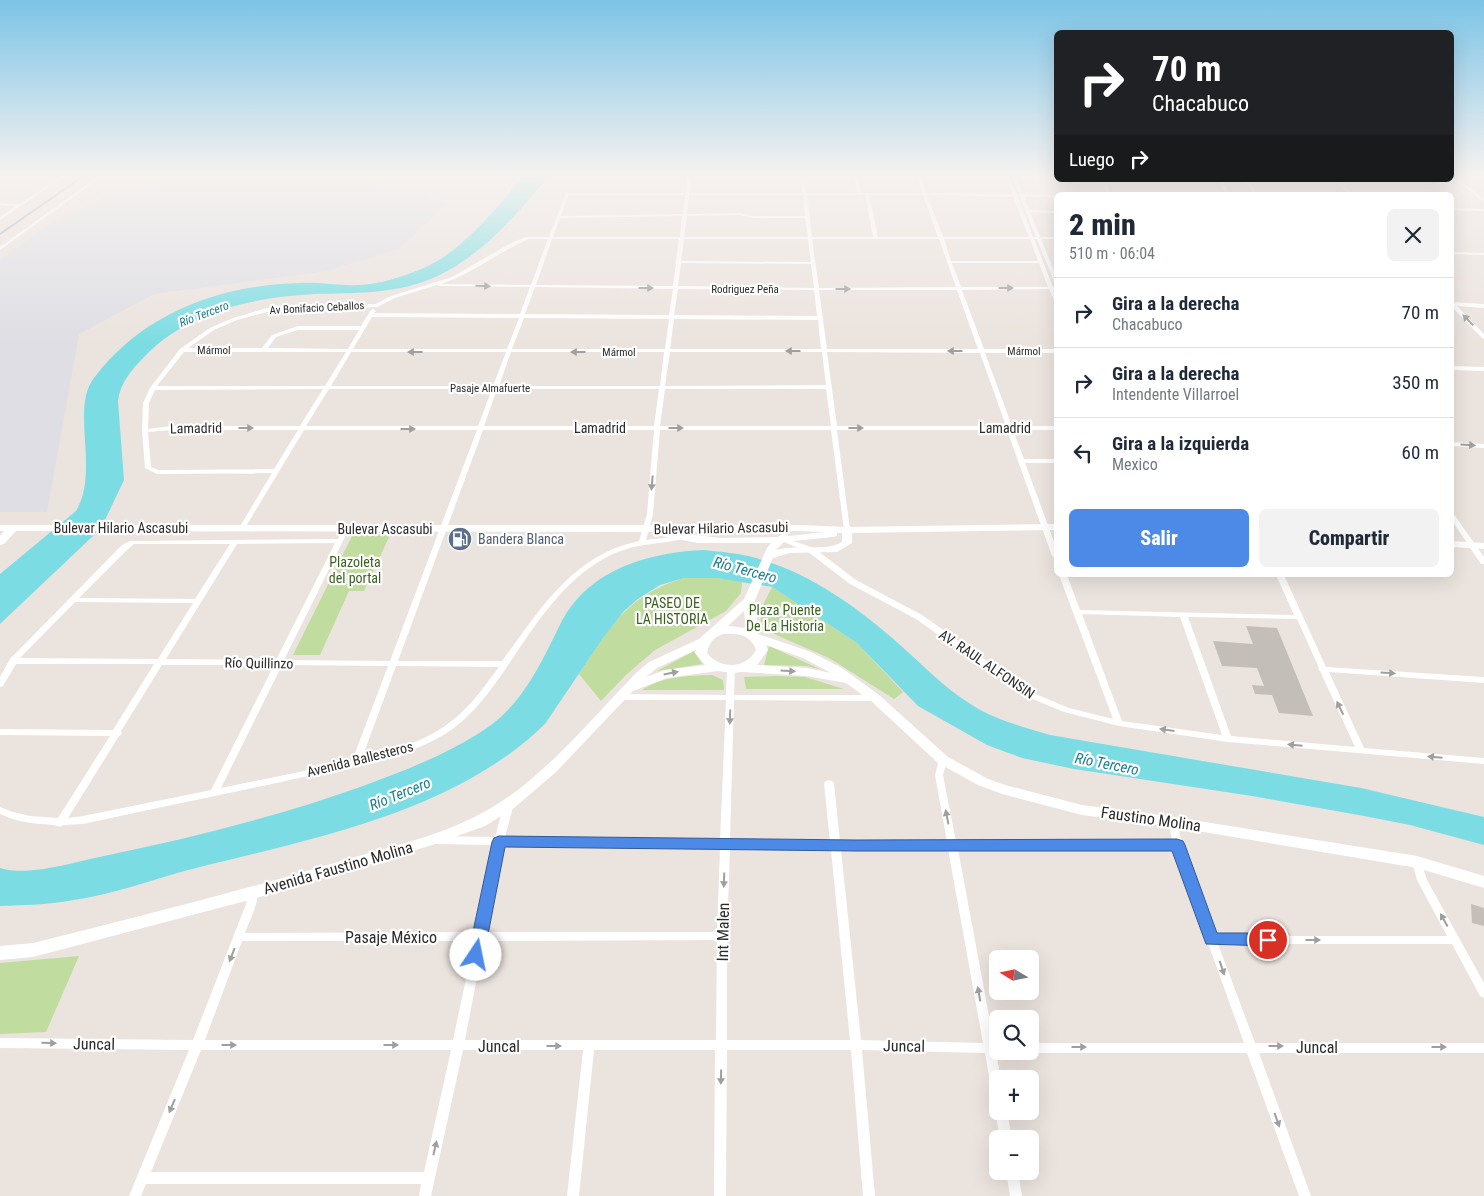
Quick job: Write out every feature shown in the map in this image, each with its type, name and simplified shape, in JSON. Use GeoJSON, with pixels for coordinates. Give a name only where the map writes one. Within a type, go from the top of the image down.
{"type":"FeatureCollection","features":[{"type":"Feature","properties":{"kind":"street"},"geometry":{"type":"LineString","coordinates":[[0,249],[25,231]]}},
{"type":"Feature","properties":{"kind":"street"},"geometry":{"type":"LineString","coordinates":[[356,763],[553,231]]}},
{"type":"Feature","properties":{"kind":"street"},"geometry":{"type":"LineString","coordinates":[[642,543],[647,529],[681,231]]}},
{"type":"Feature","properties":{"kind":"street"},"geometry":{"type":"LineString","coordinates":[[769,556],[789,550],[830,550],[843,546],[849,538],[815,289],[814,263],[809,231]]}},
{"type":"Feature","properties":{"kind":"street"},"geometry":{"type":"LineString","coordinates":[[875,231],[876,238]]}},
{"type":"Feature","properties":{"kind":"street"},"geometry":{"type":"LineString","coordinates":[[938,231],[1021,461],[1053,528]]}},
{"type":"Feature","properties":{"kind":"street"},"geometry":{"type":"LineString","coordinates":[[1029,231],[1041,262],[1054,288]]}},
{"type":"Feature","properties":{"kind":"street"},"geometry":{"type":"LineString","coordinates":[[1036,231],[1054,276]]}},
{"type":"Feature","properties":{"kind":"street","name":"Av Bonifacio Ceballos"},"geometry":{"type":"LineString","coordinates":[[276,471],[151,471],[148,468],[145,431],[146,403],[153,388],[182,350],[212,329],[255,313],[277,309],[377,304],[393,297],[454,278],[522,240],[551,237],[1054,238]]}},
{"type":"Feature","properties":{"kind":"street"},"geometry":{"type":"LineString","coordinates":[[1454,253],[1484,254]]}},
{"type":"Feature","properties":{"kind":"street"},"geometry":{"type":"LineString","coordinates":[[677,262],[814,263]]}},
{"type":"Feature","properties":{"kind":"street"},"geometry":{"type":"LineString","coordinates":[[950,262],[1041,262]]}},
{"type":"Feature","properties":{"kind":"street","name":"Rodriguez Peña"},"geometry":{"type":"LineString","coordinates":[[434,285],[533,288],[1054,288]]}},
{"type":"Feature","properties":{"kind":"street"},"geometry":{"type":"LineString","coordinates":[[242,528],[377,304]]}},
{"type":"Feature","properties":{"kind":"street"},"geometry":{"type":"LineString","coordinates":[[1454,304],[1484,306]]}},
{"type":"Feature","properties":{"kind":"street"},"geometry":{"type":"LineString","coordinates":[[1454,306],[1484,337]]}},
{"type":"Feature","properties":{"kind":"street"},"geometry":{"type":"LineString","coordinates":[[371,315],[819,318]]}},
{"type":"Feature","properties":{"kind":"street"},"geometry":{"type":"LineString","coordinates":[[263,351],[274,336],[298,328],[363,328]]}},
{"type":"Feature","properties":{"kind":"street","name":"Mármol"},"geometry":{"type":"LineString","coordinates":[[182,350],[349,352],[1054,351]]}},
{"type":"Feature","properties":{"kind":"street"},"geometry":{"type":"LineString","coordinates":[[1454,368],[1484,369]]}},
{"type":"Feature","properties":{"kind":"street","name":"Pasaje Almafuerte"},"geometry":{"type":"LineString","coordinates":[[153,388],[828,387]]}},
{"type":"Feature","properties":{"kind":"street","name":"Lamadrid"},"geometry":{"type":"LineString","coordinates":[[145,431],[171,428],[1054,428]]}},
{"type":"Feature","properties":{"kind":"street"},"geometry":{"type":"LineString","coordinates":[[1454,444],[1484,446]]}},
{"type":"Feature","properties":{"kind":"street"},"geometry":{"type":"LineString","coordinates":[[1021,461],[1054,461]]}},
{"type":"Feature","properties":{"kind":"street"},"geometry":{"type":"LineString","coordinates":[[1454,518],[1478,546],[1484,562]]}},
{"type":"Feature","properties":{"kind":"street","name":"Bulevar Hilario Ascasubi"},"geometry":{"type":"LineString","coordinates":[[0,528],[242,528]]}},
{"type":"Feature","properties":{"kind":"street"},"geometry":{"type":"LineString","coordinates":[[0,542],[13,528]]}},
{"type":"Feature","properties":{"kind":"street","name":"Bulevar Ascasubi"},"geometry":{"type":"LineString","coordinates":[[242,528],[647,529]]}},
{"type":"Feature","properties":{"kind":"street"},"geometry":{"type":"LineString","coordinates":[[624,693],[653,665],[702,642],[749,600],[769,556],[780,539],[790,532],[824,528]]}},
{"type":"Feature","properties":{"kind":"street","name":"Bulevar Hilario Ascasubi"},"geometry":{"type":"LineString","coordinates":[[647,529],[1053,528]]}},
{"type":"Feature","properties":{"kind":"street"},"geometry":{"type":"LineString","coordinates":[[215,791],[346,529]]}},
{"type":"Feature","properties":{"kind":"street","name":"Bulevar Hilario Ascasubi"},"geometry":{"type":"LineString","coordinates":[[647,529],[681,538],[727,540],[822,536],[847,530]]}},
{"type":"Feature","properties":{"kind":"street","name":"Avenida Ballesteros"},"geometry":{"type":"LineString","coordinates":[[0,810],[8,814],[35,820],[60,823],[83,820],[356,763],[401,751],[428,740],[452,725],[476,702],[505,664],[545,605],[565,584],[603,556],[642,543],[681,538]]}},
{"type":"Feature","properties":{"kind":"street","name":"AV. RAUL ALFONSIN"},"geometry":{"type":"LineString","coordinates":[[780,539],[811,550],[853,582],[919,616],[1028,694],[1067,710],[1119,723],[1228,739],[1361,752],[1484,761]]}},
{"type":"Feature","properties":{"kind":"street"},"geometry":{"type":"LineString","coordinates":[[727,540],[762,548],[769,556]]}},
{"type":"Feature","properties":{"kind":"street"},"geometry":{"type":"LineString","coordinates":[[60,823],[118,733],[235,541]]}},
{"type":"Feature","properties":{"kind":"street","name":"Bulevar Hilario Ascasubi"},"geometry":{"type":"LineString","coordinates":[[73,600],[124,547],[132,542],[340,541]]}},
{"type":"Feature","properties":{"kind":"street"},"geometry":{"type":"LineString","coordinates":[[1454,544],[1478,546]]}},
{"type":"Feature","properties":{"kind":"street"},"geometry":{"type":"LineString","coordinates":[[1064,577],[1119,723]]}},
{"type":"Feature","properties":{"kind":"street"},"geometry":{"type":"LineString","coordinates":[[1281,577],[1361,752]]}},
{"type":"Feature","properties":{"kind":"street"},"geometry":{"type":"LineString","coordinates":[[0,684],[13,661],[73,600],[198,601]]}},
{"type":"Feature","properties":{"kind":"street"},"geometry":{"type":"LineString","coordinates":[[735,668],[754,662],[760,656],[760,643],[754,636],[749,600]]}},
{"type":"Feature","properties":{"kind":"street"},"geometry":{"type":"LineString","coordinates":[[1077,612],[1298,617]]}},
{"type":"Feature","properties":{"kind":"street"},"geometry":{"type":"LineString","coordinates":[[1183,614],[1228,739]]}},
{"type":"Feature","properties":{"kind":"street","name":"Faustino Molina"},"geometry":{"type":"LineString","coordinates":[[715,632],[734,630],[816,659],[875,698],[943,760],[984,782],[1082,810],[1174,822],[1417,862],[1484,882]]}},
{"type":"Feature","properties":{"kind":"street"},"geometry":{"type":"LineString","coordinates":[[702,642],[700,647],[704,659],[717,667]]}},
{"type":"Feature","properties":{"kind":"street","name":"Río Quillinzo"},"geometry":{"type":"LineString","coordinates":[[13,661],[505,664]]}},
{"type":"Feature","properties":{"kind":"street","name":"Faustino Molina"},"geometry":{"type":"LineString","coordinates":[[624,693],[665,674],[717,667],[807,672],[851,681]]}},
{"type":"Feature","properties":{"kind":"street","name":"Int Malen"},"geometry":{"type":"LineString","coordinates":[[720,1196],[722,936],[731,698],[735,668]]}},
{"type":"Feature","properties":{"kind":"street"},"geometry":{"type":"LineString","coordinates":[[1322,669],[1484,680]]}},
{"type":"Feature","properties":{"kind":"street"},"geometry":{"type":"LineString","coordinates":[[624,693],[731,698],[875,698]]}},
{"type":"Feature","properties":{"kind":"street","name":"Avenida Faustino Molina"},"geometry":{"type":"LineString","coordinates":[[0,953],[33,950],[253,893],[432,840],[480,822],[509,804],[550,769],[624,693]]}},
{"type":"Feature","properties":{"kind":"street"},"geometry":{"type":"LineString","coordinates":[[0,732],[118,733]]}},
{"type":"Feature","properties":{"kind":"street"},"geometry":{"type":"LineString","coordinates":[[943,760],[939,775],[989,1028]]}},
{"type":"Feature","properties":{"kind":"street"},"geometry":{"type":"LineString","coordinates":[[830,783],[869,1196]]}},
{"type":"Feature","properties":{"kind":"street"},"geometry":{"type":"LineString","coordinates":[[425,1196],[499,842],[509,804]]}},
{"type":"Feature","properties":{"kind":"street"},"geometry":{"type":"LineString","coordinates":[[1174,822],[1177,845],[1305,1196]]}},
{"type":"Feature","properties":{"kind":"street"},"geometry":{"type":"LineString","coordinates":[[432,840],[837,846],[1177,845]]}},
{"type":"Feature","properties":{"kind":"street"},"geometry":{"type":"LineString","coordinates":[[1417,862],[1422,880],[1484,993]]}},
{"type":"Feature","properties":{"kind":"street"},"geometry":{"type":"LineString","coordinates":[[134,1196],[197,1045],[239,937],[253,893]]}},
{"type":"Feature","properties":{"kind":"street","name":"Pasaje México"},"geometry":{"type":"LineString","coordinates":[[239,937],[722,936]]}},
{"type":"Feature","properties":{"kind":"street"},"geometry":{"type":"LineString","coordinates":[[1212,940],[1454,940]]}},
{"type":"Feature","properties":{"kind":"street","name":"Juncal"},"geometry":{"type":"LineString","coordinates":[[0,1043],[589,1046],[856,1045],[989,1048]]}},
{"type":"Feature","properties":{"kind":"street"},"geometry":{"type":"LineString","coordinates":[[573,1196],[589,1046]]}},
{"type":"Feature","properties":{"kind":"street","name":"Juncal"},"geometry":{"type":"LineString","coordinates":[[1039,1048],[1249,1046],[1484,1048]]}},
{"type":"Feature","properties":{"kind":"street"},"geometry":{"type":"LineString","coordinates":[[142,1178],[429,1178]]}},
{"type":"Feature","properties":{"kind":"street"},"geometry":{"type":"LineString","coordinates":[[1013,1180],[1016,1196]]}},
{"type":"Feature","properties":{"kind":"shaded area"},"geometry":{"type":"Polygon","coordinates":[[[40,231],[419,231],[401,248],[327,271],[154,294],[79,334],[47,512],[0,512],[0,260],[40,231]]]}},
{"type":"Feature","properties":{"kind":"green space","name":"Plazoleta del portal"},"geometry":{"type":"Polygon","coordinates":[[[353,534],[390,535],[364,591],[349,591],[320,655],[293,655],[353,534]]]}},
{"type":"Feature","properties":{"kind":"green space","name":"PASEO DE LA HISTORIA"},"geometry":{"type":"Polygon","coordinates":[[[684,578],[717,578],[742,581],[741,593],[726,611],[655,650],[626,675],[601,701],[579,674],[601,641],[611,627],[634,604],[664,585],[684,578]]]}},
{"type":"Feature","properties":{"kind":"green space","name":"Plaza Puente De La Historia"},"geometry":{"type":"Polygon","coordinates":[[[772,587],[857,643],[903,692],[894,699],[829,658],[760,628],[762,607],[772,587]]]}},
{"type":"Feature","properties":{"kind":"green space"},"geometry":{"type":"Polygon","coordinates":[[[769,646],[820,669],[806,666],[764,665],[769,646]]]}},
{"type":"Feature","properties":{"kind":"green space"},"geometry":{"type":"Polygon","coordinates":[[[694,651],[702,664],[657,671],[694,651]]]}},
{"type":"Feature","properties":{"kind":"green space"},"geometry":{"type":"Polygon","coordinates":[[[712,675],[723,680],[724,690],[642,690],[667,679],[712,675]]]}},
{"type":"Feature","properties":{"kind":"green space"},"geometry":{"type":"Polygon","coordinates":[[[744,677],[805,677],[844,689],[746,689],[744,677]]]}},
{"type":"Feature","properties":{"kind":"green space"},"geometry":{"type":"Polygon","coordinates":[[[79,956],[46,1032],[0,1034],[0,963],[79,956]]]}},
{"type":"Feature","properties":{"kind":"water","name":"Río Tercero"},"geometry":{"type":"Polygon","coordinates":[[[474,231],[499,231],[464,261],[428,280],[414,285],[358,293],[292,296],[246,303],[202,317],[162,341],[131,371],[119,394],[124,480],[104,522],[93,536],[0,624],[0,574],[76,511],[83,495],[86,478],[84,406],[87,391],[94,378],[114,355],[136,336],[160,320],[185,307],[241,290],[270,285],[315,283],[352,285],[390,280],[431,264],[463,242],[474,231]]]}},
{"type":"Feature","properties":{"kind":"water","name":"Río Tercero"},"geometry":{"type":"Polygon","coordinates":[[[704,550],[756,558],[776,564],[814,582],[867,617],[943,684],[962,698],[1000,719],[1050,735],[1361,788],[1484,817],[1484,845],[1410,825],[1364,816],[1252,796],[1074,769],[1022,758],[987,745],[918,706],[857,643],[772,587],[717,578],[684,578],[660,585],[638,599],[624,611],[603,638],[545,724],[509,754],[470,779],[427,800],[337,832],[184,871],[101,895],[34,905],[0,906],[0,868],[24,871],[52,868],[235,826],[363,786],[444,753],[488,727],[499,719],[517,700],[532,678],[567,612],[582,594],[597,582],[630,564],[648,558],[685,551],[704,550]]]}},
{"type":"Feature","properties":{"kind":"building"},"geometry":{"type":"Polygon","coordinates":[[[1246,626],[1277,628],[1313,716],[1279,713],[1272,695],[1255,694],[1252,685],[1264,686],[1257,668],[1222,666],[1213,641],[1253,644],[1246,626]]]}},
{"type":"Feature","properties":{"kind":"building"},"geometry":{"type":"Polygon","coordinates":[[[1471,904],[1484,908],[1484,926],[1472,923],[1471,904]]]}},
{"type":"Feature","properties":{"kind":"railway"},"geometry":{"type":"LineString","coordinates":[[0,234],[5,231]]}},
{"type":"Feature","properties":{"kind":"place","name":"Bandera Blanca"},"geometry":{"type":"Point","coordinates":[460,539]}},
{"type":"Feature","properties":{"kind":"route"},"geometry":{"type":"LineString","coordinates":[[476,955],[499,842],[856,846],[1177,845],[1212,940],[1268,940]]}}]}
